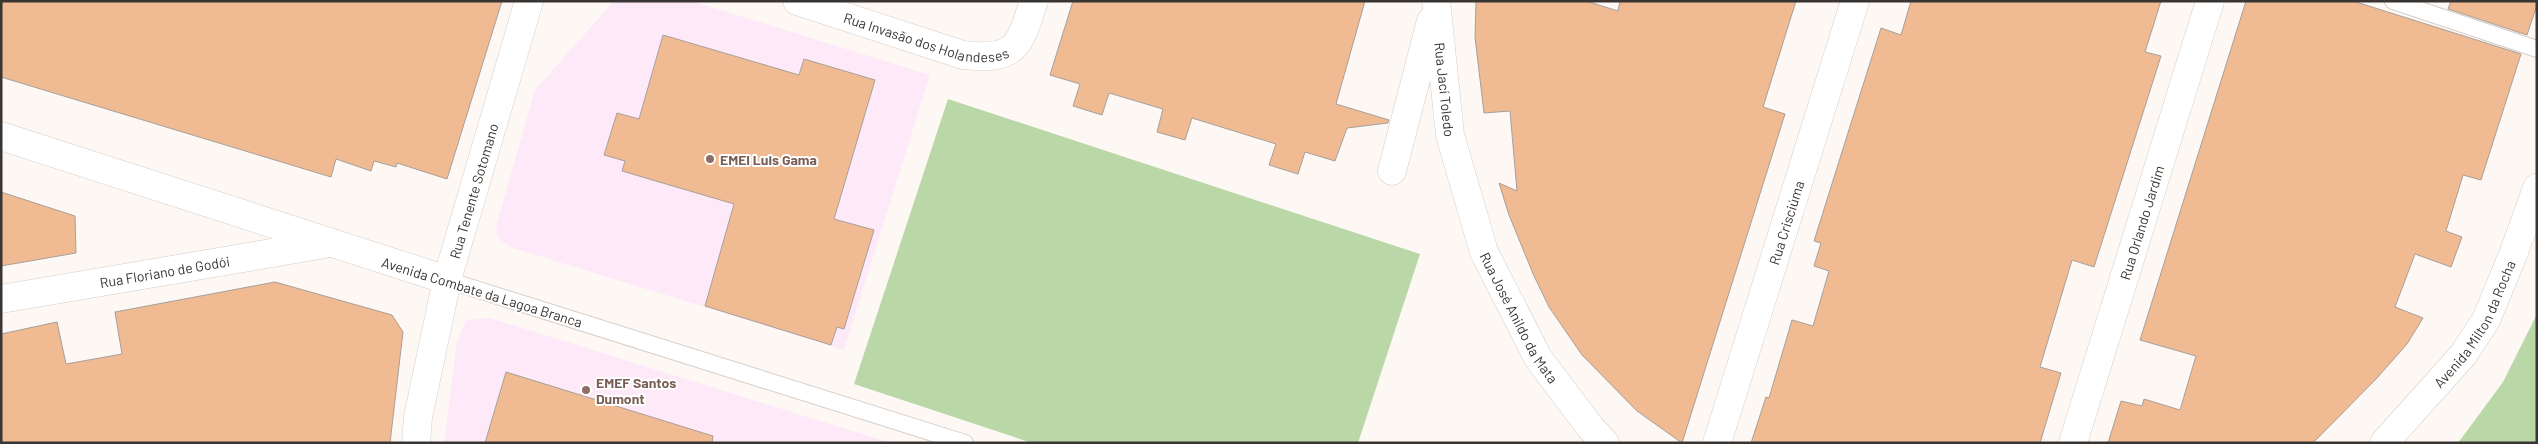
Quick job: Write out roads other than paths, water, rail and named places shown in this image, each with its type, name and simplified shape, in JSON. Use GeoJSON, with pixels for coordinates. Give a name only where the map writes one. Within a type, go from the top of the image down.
{"type":"FeatureCollection","features":[{"type":"Feature","properties":{"kind":"street","name":"Rua Tenente Sotomano"},"geometry":{"type":"LineString","coordinates":[[416,443],[418,417],[447,280],[529,1]]}},
{"type":"Feature","properties":{"kind":"street","name":"Rua Invasão dos Holandeses"},"geometry":{"type":"LineString","coordinates":[[797,1],[963,55],[998,56],[1012,49],[1022,38],[1034,1]]}},
{"type":"Feature","properties":{"kind":"street","name":"Rua Crisciúma"},"geometry":{"type":"LineString","coordinates":[[1717,443],[1855,1]]}},
{"type":"Feature","properties":{"kind":"street","name":"Rua Orlando Jardim"},"geometry":{"type":"LineString","coordinates":[[2073,443],[2210,1]]}},
{"type":"Feature","properties":{"kind":"street"},"geometry":{"type":"LineString","coordinates":[[1392,171],[1436,2]]}},
{"type":"Feature","properties":{"kind":"street","name":"Rua Jací Toledo"},"geometry":{"type":"LineString","coordinates":[[1436,2],[1450,135],[1462,176]]}},
{"type":"Feature","properties":{"kind":"street","name":"Avenida Combate da Lagoa Branca"},"geometry":{"type":"LineString","coordinates":[[1,136],[329,244],[447,280]]}},
{"type":"Feature","properties":{"kind":"street","name":"Rua José Anildo da Mata"},"geometry":{"type":"LineString","coordinates":[[1462,176],[1484,252],[1538,358],[1590,427],[1605,443]]}},
{"type":"Feature","properties":{"kind":"street","name":"Avenida Milton da Rocha"},"geometry":{"type":"LineString","coordinates":[[2384,443],[2463,355],[2486,320],[2512,259],[2537,188]]}},
{"type":"Feature","properties":{"kind":"street","name":"Rua Floriano de Godói"},"geometry":{"type":"LineString","coordinates":[[1,299],[329,244]]}},
{"type":"Feature","properties":{"kind":"lane"},"geometry":{"type":"LineString","coordinates":[[2392,1],[2537,49]]}},
{"type":"Feature","properties":{"kind":"lane","name":"Avenida Combate da Lagoa Branca"},"geometry":{"type":"LineString","coordinates":[[447,280],[965,443]]}},
{"type":"Feature","properties":{"kind":"place","name":"EMEI Luis Gama"},"geometry":{"type":"Point","coordinates":[710,159]}},
{"type":"Feature","properties":{"kind":"place","name":"EMEF Santos Dumont"},"geometry":{"type":"Point","coordinates":[586,390]}}]}
